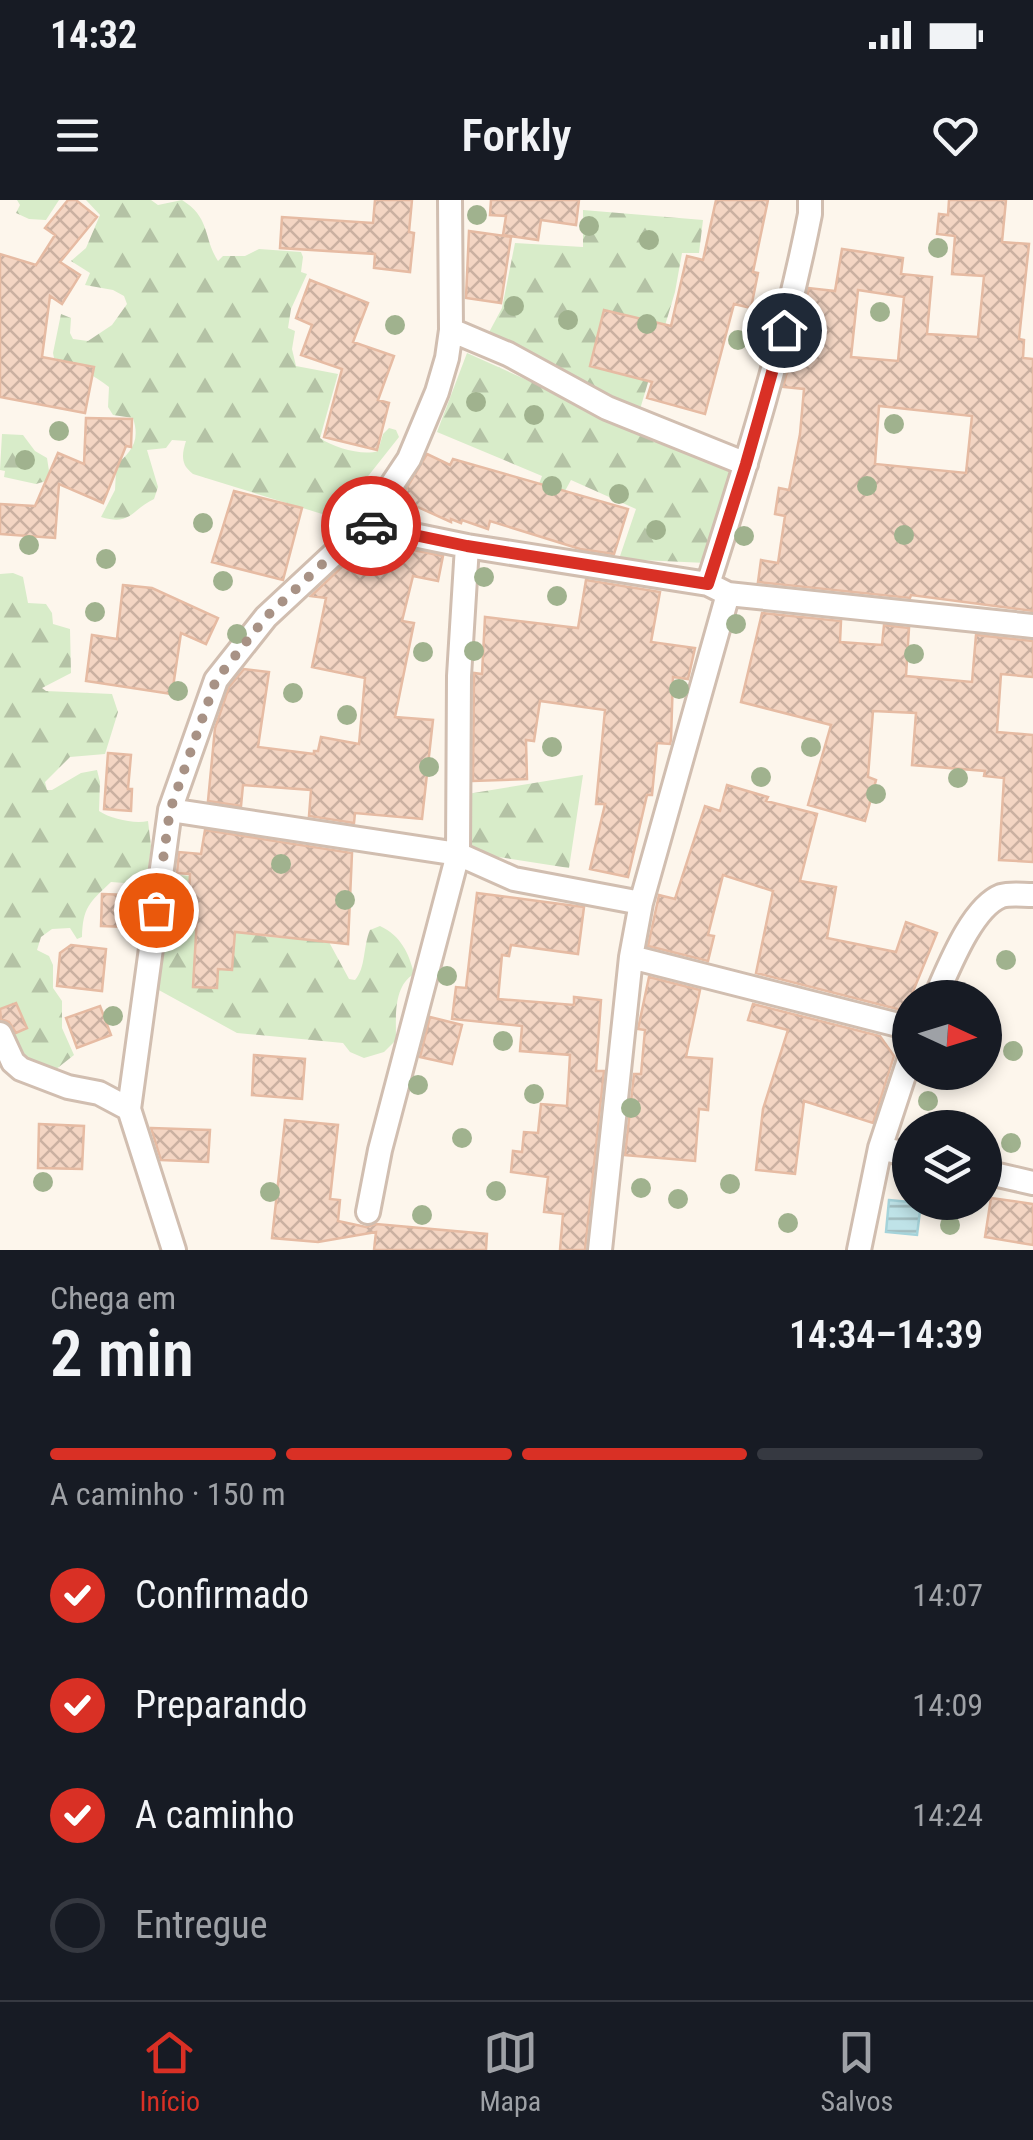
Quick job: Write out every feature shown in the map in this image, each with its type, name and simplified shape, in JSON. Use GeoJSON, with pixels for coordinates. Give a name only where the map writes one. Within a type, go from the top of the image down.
{"type":"FeatureCollection","features":[{"type":"Feature","properties":{"kind":"street"},"geometry":{"type":"LineString","coordinates":[[174,1250],[129,1109],[170,810],[216,680],[266,617],[365,524],[408,459],[437,392],[451,330],[450,200]]}},
{"type":"Feature","properties":{"kind":"street"},"geometry":{"type":"LineString","coordinates":[[600,1250],[640,903],[746,464],[794,296],[810,200]]}},
{"type":"Feature","properties":{"kind":"street"},"geometry":{"type":"LineString","coordinates":[[451,330],[508,354],[607,408],[746,464]]}},
{"type":"Feature","properties":{"kind":"street"},"geometry":{"type":"LineString","coordinates":[[365,524],[467,546],[718,589],[1033,626]]}},
{"type":"Feature","properties":{"kind":"street"},"geometry":{"type":"LineString","coordinates":[[368,1212],[380,1150],[458,854],[459,676],[467,546]]}},
{"type":"Feature","properties":{"kind":"street"},"geometry":{"type":"LineString","coordinates":[[170,810],[458,854],[514,879],[640,903]]}},
{"type":"Feature","properties":{"kind":"street"},"geometry":{"type":"LineString","coordinates":[[944,980],[976,918],[992,900],[1006,894],[1033,895]]}},
{"type":"Feature","properties":{"kind":"street"},"geometry":{"type":"LineString","coordinates":[[631,957],[892,1023]]}},
{"type":"Feature","properties":{"kind":"street"},"geometry":{"type":"LineString","coordinates":[[0,1034],[21,1070],[98,1093],[129,1109]]}},
{"type":"Feature","properties":{"kind":"street"},"geometry":{"type":"LineString","coordinates":[[858,1250],[880,1148],[899,1090]]}},
{"type":"Feature","properties":{"kind":"street"},"geometry":{"type":"LineString","coordinates":[[880,1148],[892,1151]]}},
{"type":"Feature","properties":{"kind":"street"},"geometry":{"type":"LineString","coordinates":[[1002,1176],[1033,1184]]}},
{"type":"Feature","properties":{"kind":"green space"},"geometry":{"type":"Polygon","coordinates":[[[17,200],[59,200],[46,220],[16,213],[20,205],[17,200]]]}},
{"type":"Feature","properties":{"kind":"green space"},"geometry":{"type":"Polygon","coordinates":[[[86,200],[151,200],[158,205],[182,200],[198,214],[218,261],[223,256],[245,256],[259,249],[301,252],[301,272],[307,274],[291,309],[288,328],[295,331],[292,349],[296,366],[338,374],[320,438],[341,448],[365,452],[378,451],[389,428],[396,430],[399,437],[335,518],[193,474],[183,459],[186,441],[172,440],[166,448],[147,450],[158,487],[154,499],[125,518],[101,517],[115,490],[113,468],[135,441],[133,418],[113,415],[108,407],[109,387],[54,358],[53,353],[61,314],[71,318],[73,339],[88,341],[112,325],[127,304],[124,296],[113,290],[85,285],[90,273],[71,261],[86,248],[100,215],[86,200]]]}},
{"type":"Feature","properties":{"kind":"green space"},"geometry":{"type":"Polygon","coordinates":[[[583,210],[703,220],[699,253],[682,253],[675,292],[638,416],[486,338],[502,308],[515,243],[583,247],[583,210]]]}},
{"type":"Feature","properties":{"kind":"green space"},"geometry":{"type":"Polygon","coordinates":[[[467,353],[738,475],[706,563],[619,559],[636,509],[571,480],[554,511],[532,503],[542,476],[437,432],[467,353]]]}},
{"type":"Feature","properties":{"kind":"green space"},"geometry":{"type":"Polygon","coordinates":[[[2,434],[23,435],[35,451],[47,458],[46,481],[36,484],[4,477],[5,471],[0,470],[2,434]]]}},
{"type":"Feature","properties":{"kind":"green space"},"geometry":{"type":"Polygon","coordinates":[[[0,574],[23,577],[28,603],[46,604],[53,624],[70,629],[71,673],[42,688],[112,694],[118,712],[105,754],[70,757],[45,782],[47,790],[81,773],[97,770],[99,811],[123,820],[148,821],[151,846],[147,879],[138,884],[111,882],[89,906],[82,937],[77,939],[70,928],[52,929],[41,937],[37,950],[49,956],[53,965],[53,988],[62,1001],[62,1028],[74,1055],[55,1070],[26,1057],[0,1012],[0,574]]]}},
{"type":"Feature","properties":{"kind":"green space"},"geometry":{"type":"Polygon","coordinates":[[[583,775],[569,868],[479,854],[469,843],[461,795],[583,775]]]}},
{"type":"Feature","properties":{"kind":"green space"},"geometry":{"type":"Polygon","coordinates":[[[162,873],[189,876],[187,918],[222,919],[259,932],[260,936],[329,942],[349,979],[355,980],[361,969],[370,930],[380,926],[387,930],[403,946],[414,974],[399,994],[396,1040],[384,1052],[364,1058],[350,1052],[343,1043],[237,1033],[146,983],[162,873]]]}},
{"type":"Feature","properties":{"kind":"water"},"geometry":{"type":"Polygon","coordinates":[[[889,1200],[892,1220],[919,1220],[917,1235],[886,1232],[889,1200]]]}},
{"type":"Feature","properties":{"kind":"building"},"geometry":{"type":"Polygon","coordinates":[[[68,200],[76,200],[97,217],[60,262],[80,275],[62,304],[50,296],[42,357],[94,367],[85,413],[0,397],[0,254],[36,265],[55,235],[45,228],[68,200]]]}},
{"type":"Feature","properties":{"kind":"building"},"geometry":{"type":"Polygon","coordinates":[[[375,200],[412,200],[410,272],[374,268],[375,254],[280,248],[282,217],[373,223],[375,200]]]}},
{"type":"Feature","properties":{"kind":"building"},"geometry":{"type":"Polygon","coordinates":[[[491,200],[579,200],[576,225],[541,220],[538,240],[503,235],[506,216],[490,215],[491,200]]]}},
{"type":"Feature","properties":{"kind":"building"},"geometry":{"type":"Polygon","coordinates":[[[716,200],[768,200],[753,272],[758,273],[751,308],[734,304],[705,414],[647,398],[652,382],[590,366],[604,310],[671,326],[687,256],[703,260],[716,200]]]}},
{"type":"Feature","properties":{"kind":"building"},"geometry":{"type":"Polygon","coordinates":[[[949,200],[1006,200],[1002,242],[1029,244],[1019,339],[1024,340],[1023,358],[1033,359],[1033,611],[911,595],[910,598],[758,582],[761,560],[778,563],[785,516],[775,514],[779,488],[789,490],[804,389],[783,387],[809,288],[835,291],[842,249],[903,258],[901,274],[932,277],[927,334],[978,337],[984,276],[952,274],[955,236],[937,234],[939,214],[948,215],[949,200]],[[858,290],[851,357],[898,361],[904,297],[858,290]],[[879,406],[875,464],[966,473],[972,416],[879,406]]]}},
{"type":"Feature","properties":{"kind":"building"},"geometry":{"type":"Polygon","coordinates":[[[469,231],[511,237],[501,303],[466,298],[469,231]]]}},
{"type":"Feature","properties":{"kind":"building"},"geometry":{"type":"Polygon","coordinates":[[[310,280],[368,303],[353,342],[394,356],[378,400],[389,403],[377,450],[324,437],[342,369],[301,355],[312,325],[296,318],[310,280]]]}},
{"type":"Feature","properties":{"kind":"building"},"geometry":{"type":"Polygon","coordinates":[[[86,418],[132,419],[131,447],[126,446],[103,503],[59,484],[55,538],[0,534],[0,504],[35,506],[58,453],[84,464],[86,418]]]}},
{"type":"Feature","properties":{"kind":"building"},"geometry":{"type":"Polygon","coordinates":[[[427,454],[450,465],[453,459],[628,509],[614,554],[580,549],[490,521],[488,529],[462,520],[451,522],[400,499],[427,454]]]}},
{"type":"Feature","properties":{"kind":"building"},"geometry":{"type":"Polygon","coordinates":[[[234,491],[302,508],[283,580],[212,562],[234,491]]]}},
{"type":"Feature","properties":{"kind":"building"},"geometry":{"type":"Polygon","coordinates":[[[373,542],[443,556],[438,581],[413,576],[402,621],[414,623],[395,717],[433,720],[422,819],[355,813],[354,823],[309,816],[311,790],[243,785],[241,806],[208,801],[215,728],[229,687],[244,669],[269,672],[258,747],[314,754],[321,737],[359,744],[365,678],[312,667],[326,598],[311,596],[349,560],[363,565],[373,542]]]}},
{"type":"Feature","properties":{"kind":"building"},"geometry":{"type":"Polygon","coordinates":[[[586,580],[660,592],[651,642],[695,648],[688,679],[673,677],[671,740],[670,744],[657,743],[652,795],[647,795],[628,877],[590,869],[605,804],[596,804],[605,710],[540,701],[534,741],[526,740],[527,779],[473,781],[474,673],[482,674],[485,617],[578,628],[586,580]]]}},
{"type":"Feature","properties":{"kind":"building"},"geometry":{"type":"Polygon","coordinates":[[[123,585],[152,588],[218,618],[206,644],[181,633],[172,694],[86,681],[92,635],[117,639],[123,585]]]}},
{"type":"Feature","properties":{"kind":"building"},"geometry":{"type":"Polygon","coordinates":[[[762,613],[841,621],[840,642],[882,645],[884,625],[909,628],[906,676],[972,682],[976,635],[1033,641],[1033,677],[1001,674],[997,732],[1033,735],[1033,862],[999,860],[1004,778],[984,776],[985,771],[912,765],[916,713],[873,711],[868,777],[876,780],[865,821],[808,805],[831,725],[741,702],[762,613]]]}},
{"type":"Feature","properties":{"kind":"building"},"geometry":{"type":"Polygon","coordinates":[[[108,753],[131,755],[131,811],[104,809],[108,753]]]}},
{"type":"Feature","properties":{"kind":"building"},"geometry":{"type":"Polygon","coordinates":[[[727,785],[768,797],[766,801],[817,814],[800,881],[836,887],[827,938],[896,952],[906,922],[937,933],[918,980],[892,980],[892,1008],[756,973],[773,891],[723,875],[708,935],[714,936],[708,961],[648,946],[659,895],[675,899],[705,806],[720,811],[727,785]]]}},
{"type":"Feature","properties":{"kind":"building"},"geometry":{"type":"Polygon","coordinates":[[[205,830],[352,853],[348,944],[235,932],[232,970],[218,969],[217,988],[193,987],[197,917],[188,917],[190,874],[177,873],[179,852],[201,854],[205,830]]]}},
{"type":"Feature","properties":{"kind":"building"},"geometry":{"type":"Polygon","coordinates":[[[477,893],[584,907],[578,954],[511,945],[509,956],[502,955],[498,999],[574,1005],[574,997],[601,1000],[596,1071],[604,1071],[585,1250],[560,1250],[563,1214],[544,1212],[548,1177],[511,1172],[513,1151],[522,1152],[524,1132],[538,1133],[541,1104],[567,1106],[570,1055],[520,1051],[522,1026],[452,1019],[456,987],[466,988],[477,893]]]}},
{"type":"Feature","properties":{"kind":"building"},"geometry":{"type":"Polygon","coordinates":[[[102,894],[129,895],[127,927],[101,926],[102,894]]]}},
{"type":"Feature","properties":{"kind":"building"},"geometry":{"type":"Polygon","coordinates":[[[71,945],[106,949],[102,991],[57,986],[60,953],[71,945]]]}},
{"type":"Feature","properties":{"kind":"building"},"geometry":{"type":"Polygon","coordinates":[[[649,977],[700,990],[686,1057],[712,1059],[708,1110],[699,1109],[695,1161],[625,1155],[634,1074],[641,1074],[645,1030],[638,1029],[649,977]]]}},
{"type":"Feature","properties":{"kind":"building"},"geometry":{"type":"Polygon","coordinates":[[[16,1003],[27,1028],[16,1033],[9,1022],[1,1019],[0,1009],[16,1003]]]}},
{"type":"Feature","properties":{"kind":"building"},"geometry":{"type":"Polygon","coordinates":[[[753,1004],[880,1036],[892,1053],[892,1062],[873,1123],[804,1101],[795,1174],[756,1170],[763,1109],[788,1030],[748,1020],[753,1004]]]}},
{"type":"Feature","properties":{"kind":"building"},"geometry":{"type":"Polygon","coordinates":[[[100,1006],[111,1035],[77,1048],[66,1018],[100,1006]]]}},
{"type":"Feature","properties":{"kind":"building"},"geometry":{"type":"Polygon","coordinates":[[[430,1017],[462,1025],[452,1064],[420,1057],[430,1017]]]}},
{"type":"Feature","properties":{"kind":"building"},"geometry":{"type":"Polygon","coordinates":[[[254,1055],[305,1059],[302,1099],[252,1095],[254,1055]]]}},
{"type":"Feature","properties":{"kind":"building"},"geometry":{"type":"Polygon","coordinates":[[[285,1120],[338,1125],[330,1199],[340,1200],[338,1221],[366,1227],[376,1224],[487,1234],[486,1250],[374,1250],[376,1232],[318,1242],[272,1238],[285,1120]]]}},
{"type":"Feature","properties":{"kind":"building"},"geometry":{"type":"Polygon","coordinates":[[[39,1124],[84,1126],[82,1169],[38,1168],[39,1124]]]}},
{"type":"Feature","properties":{"kind":"building"},"geometry":{"type":"Polygon","coordinates":[[[151,1128],[210,1130],[208,1162],[161,1160],[151,1128]]]}},
{"type":"Feature","properties":{"kind":"building"},"geometry":{"type":"Polygon","coordinates":[[[1002,1200],[1033,1204],[1033,1245],[985,1237],[988,1220],[1002,1220],[1002,1200]]]}},
{"type":"Feature","properties":{"kind":"way so far"},"geometry":{"type":"LineString","coordinates":[[156,910],[170,810],[216,680],[238,648],[308,575],[365,524],[371,526]]}},
{"type":"Feature","properties":{"kind":"route"},"geometry":{"type":"LineString","coordinates":[[371,526],[467,546],[708,584],[784,330]]}}]}
